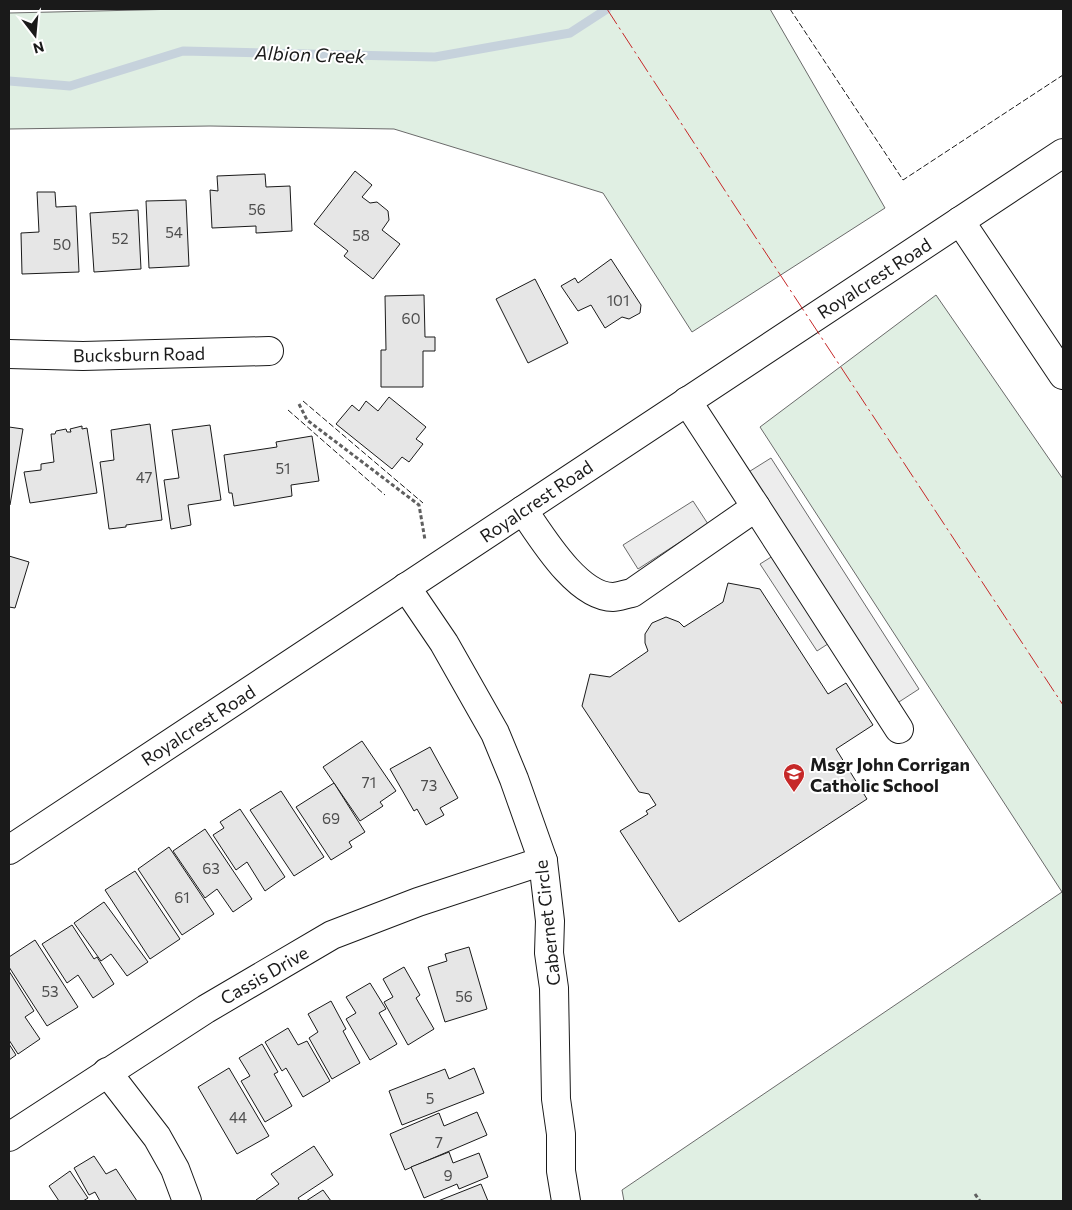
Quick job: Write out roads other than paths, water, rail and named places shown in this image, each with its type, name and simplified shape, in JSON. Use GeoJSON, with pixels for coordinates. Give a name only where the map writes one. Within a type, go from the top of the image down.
{"type":"FeatureCollection","features":[{"type":"Feature","properties":{"kind":"street","name":"Royalcrest Road"},"geometry":{"type":"LineString","coordinates":[[9,850],[1063,153]]}},
{"type":"Feature","properties":{"kind":"street"},"geometry":{"type":"LineString","coordinates":[[960,222],[1063,375]]}},
{"type":"Feature","properties":{"kind":"street","name":"Bucksburn Road"},"geometry":{"type":"LineString","coordinates":[[9,354],[83,356],[269,351]]}},
{"type":"Feature","properties":{"kind":"street"},"geometry":{"type":"LineString","coordinates":[[688,401],[899,729]]}},
{"type":"Feature","properties":{"kind":"street"},"geometry":{"type":"LineString","coordinates":[[523,510],[564,568],[592,591],[612,597],[632,593],[756,507]]}},
{"type":"Feature","properties":{"kind":"street","name":"Cabernet Circle"},"geometry":{"type":"LineString","coordinates":[[406,587],[444,643],[495,733],[514,779],[543,861],[550,921],[549,953],[554,988],[556,1099],[561,1134],[561,1170],[566,1201]]}},
{"type":"Feature","properties":{"kind":"street","name":"Cassis Drive"},"geometry":{"type":"LineString","coordinates":[[9,1137],[206,1009],[332,935],[418,902],[543,861]]}},
{"type":"Feature","properties":{"kind":"street"},"geometry":{"type":"LineString","coordinates":[[107,1072],[157,1137],[175,1168],[187,1201]]}},
{"type":"Feature","properties":{"kind":"waterway","name":"Albion Creek"},"geometry":{"type":"LineString","coordinates":[[9,81],[70,86],[183,51],[435,57],[570,33],[607,9]]}},
{"type":"Feature","properties":{"kind":"place","name":"Msgr John Corrigan Catholic School"},"geometry":{"type":"Point","coordinates":[794,793]}}]}
